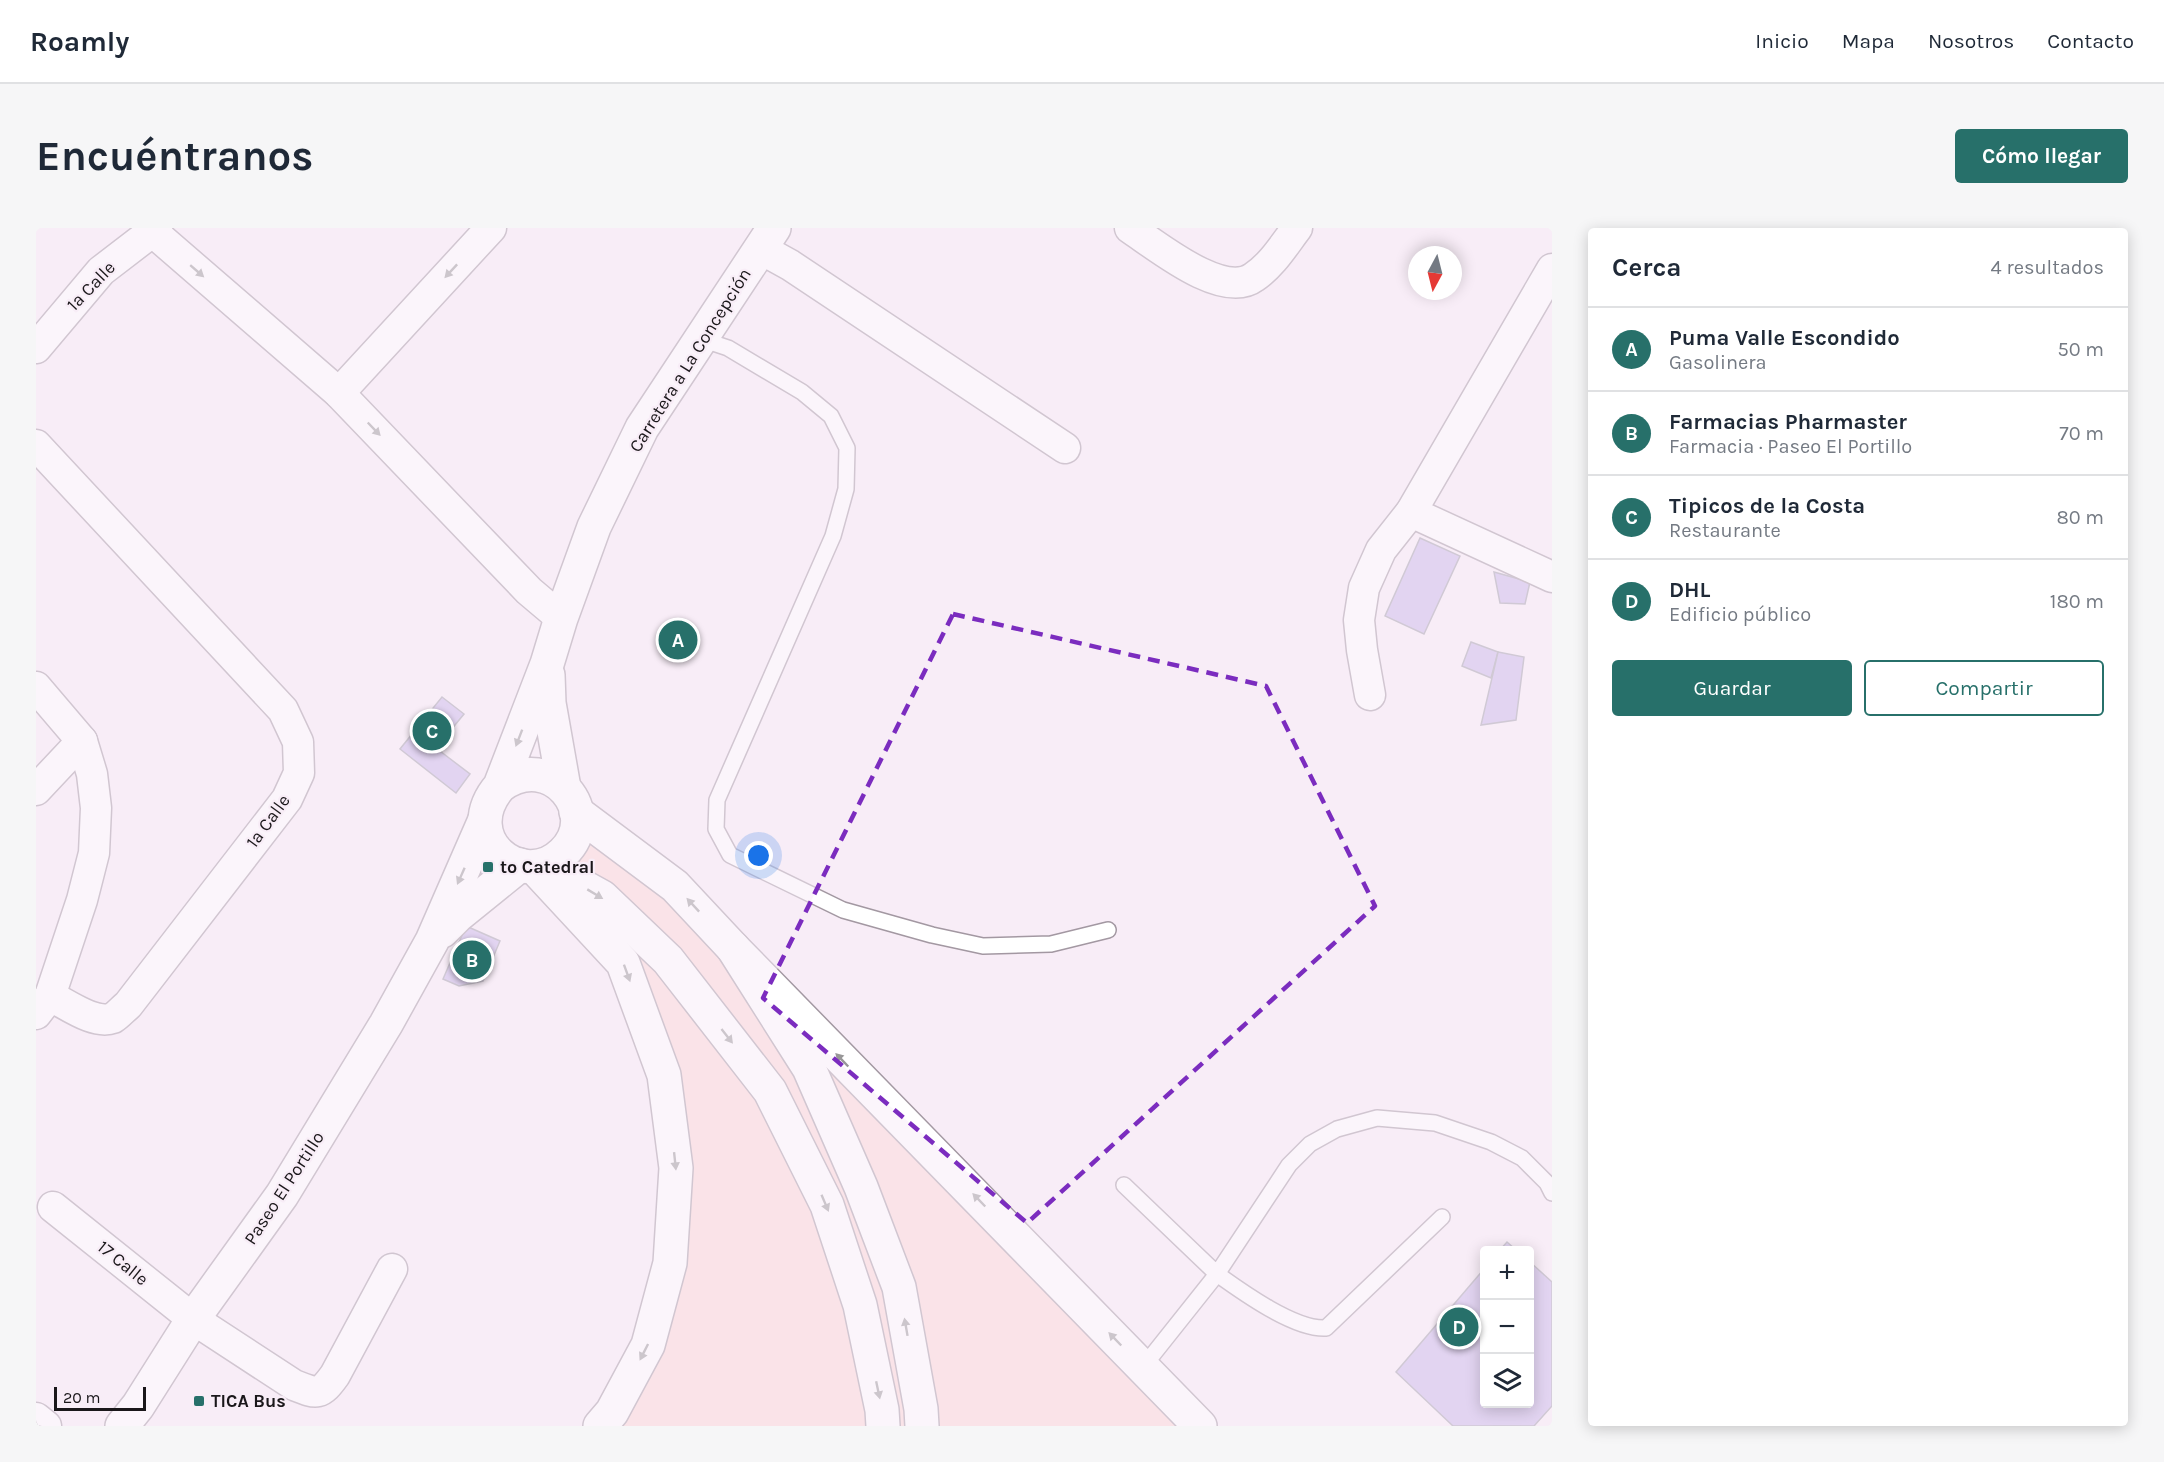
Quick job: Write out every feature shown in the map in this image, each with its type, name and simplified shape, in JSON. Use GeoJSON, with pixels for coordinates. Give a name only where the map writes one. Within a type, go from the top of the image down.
{"type":"FeatureCollection","features":[{"type":"Feature","properties":{"kind":"main road","name":"Carretera a La Concepción"},"geometry":{"type":"LineString","coordinates":[[500,786],[547,664],[594,527],[642,428],[768,238]]}},
{"type":"Feature","properties":{"kind":"main road","name":"Carretera a La Concepción"},"geometry":{"type":"LineString","coordinates":[[547,664],[549,703],[570,800]]}},
{"type":"Feature","properties":{"kind":"main road"},"geometry":{"type":"LineString","coordinates":[[883,1426],[882,1410],[860,1305],[827,1205],[770,1091],[668,960],[602,897],[532,866],[502,856],[495,849],[486,832],[485,809],[491,796],[500,786],[515,777],[532,774],[550,778],[570,800],[675,886],[1200,1426]]}},
{"type":"Feature","properties":{"kind":"main road"},"geometry":{"type":"LineString","coordinates":[[532,866],[563,853],[570,844],[575,834],[570,800]]}},
{"type":"Feature","properties":{"kind":"main road","name":"Paseo El Portillo"},"geometry":{"type":"LineString","coordinates":[[122,1426],[138,1406],[193,1318],[282,1195],[386,1024],[432,941],[484,822]]}},
{"type":"Feature","properties":{"kind":"main road"},"geometry":{"type":"LineString","coordinates":[[532,866],[623,963],[664,1075],[676,1168],[670,1263],[648,1345],[612,1412],[600,1426]]}},
{"type":"Feature","properties":{"kind":"main road","name":"Paseo El Portillo"},"geometry":{"type":"LineString","coordinates":[[432,941],[457,916],[532,866]]}},
{"type":"Feature","properties":{"kind":"main road"},"geometry":{"type":"LineString","coordinates":[[733,948],[809,1068],[861,1187],[899,1287],[922,1426]]}},
{"type":"Feature","properties":{"kind":"street"},"geometry":{"type":"LineString","coordinates":[[339,393],[490,228]]}},
{"type":"Feature","properties":{"kind":"street"},"geometry":{"type":"LineString","coordinates":[[1130,228],[1213,279],[1234,284],[1253,279],[1273,260],[1297,228]]}},
{"type":"Feature","properties":{"kind":"street"},"geometry":{"type":"LineString","coordinates":[[155,230],[339,393],[529,591],[561,618]]}},
{"type":"Feature","properties":{"kind":"street","name":"1a Calle"},"geometry":{"type":"LineString","coordinates":[[36,348],[101,271],[155,230]]}},
{"type":"Feature","properties":{"kind":"street"},"geometry":{"type":"LineString","coordinates":[[768,238],[790,265],[1065,448]]}},
{"type":"Feature","properties":{"kind":"street"},"geometry":{"type":"LineString","coordinates":[[1370,695],[1359,620],[1364,588],[1381,550],[1411,512],[1552,269]]}},
{"type":"Feature","properties":{"kind":"street","name":"1a Calle"},"geometry":{"type":"LineString","coordinates":[[36,445],[283,710],[298,741],[299,773],[288,799],[128,1005],[115,1017],[104,1020],[43,1005]]}},
{"type":"Feature","properties":{"kind":"street"},"geometry":{"type":"LineString","coordinates":[[1411,512],[1552,578]]}},
{"type":"Feature","properties":{"kind":"street"},"geometry":{"type":"LineString","coordinates":[[36,687],[82,741],[92,774],[96,808],[94,853],[82,900],[43,1005]]}},
{"type":"Feature","properties":{"kind":"street"},"geometry":{"type":"LineString","coordinates":[[36,790],[82,741]]}},
{"type":"Feature","properties":{"kind":"street","name":"17 Calle"},"geometry":{"type":"LineString","coordinates":[[53,1207],[193,1318],[294,1385],[313,1392],[325,1389],[334,1376],[392,1269]]}},
{"type":"Feature","properties":{"kind":"street"},"geometry":{"type":"LineString","coordinates":[[36,1418],[46,1426]]}},
{"type":"Feature","properties":{"kind":"lane"},"geometry":{"type":"LineString","coordinates":[[701,339],[728,348],[802,392],[831,416],[847,448],[846,489],[833,536],[717,800],[716,829],[730,855],[843,910],[932,936],[983,946],[1051,944],[1108,930]]}},
{"type":"Feature","properties":{"kind":"lane"},"geometry":{"type":"LineString","coordinates":[[1143,1367],[1217,1274],[1289,1165],[1310,1144],[1336,1129],[1377,1118],[1435,1123],[1491,1142],[1522,1158],[1547,1183],[1552,1193]]}},
{"type":"Feature","properties":{"kind":"lane"},"geometry":{"type":"LineString","coordinates":[[1124,1185],[1217,1274],[1245,1293],[1299,1323],[1318,1328],[1326,1328],[1442,1217]]}},
{"type":"Feature","properties":{"kind":"highlighted area"},"geometry":{"type":"Polygon","coordinates":[[[953,614],[1266,686],[1375,906],[1027,1223],[763,998],[953,614]]]}},
{"type":"Feature","properties":{"kind":"shaded area"},"geometry":{"type":"Polygon","coordinates":[[[576,812],[1200,1426],[600,1426],[670,1263],[664,1075],[563,853],[576,812]]]}},
{"type":"Feature","properties":{"kind":"building"},"geometry":{"type":"Polygon","coordinates":[[[1420,538],[1460,556],[1424,634],[1385,616],[1420,538]]]}},
{"type":"Feature","properties":{"kind":"building"},"geometry":{"type":"Polygon","coordinates":[[[1494,572],[1530,582],[1525,604],[1500,603],[1494,572]]]}},
{"type":"Feature","properties":{"kind":"building"},"geometry":{"type":"Polygon","coordinates":[[[1471,642],[1498,652],[1491,678],[1462,666],[1471,642]]]}},
{"type":"Feature","properties":{"kind":"building"},"geometry":{"type":"Polygon","coordinates":[[[1498,652],[1524,657],[1516,720],[1481,725],[1498,652]]]}},
{"type":"Feature","properties":{"kind":"building"},"geometry":{"type":"Polygon","coordinates":[[[442,697],[464,714],[436,748],[470,774],[456,793],[400,749],[442,697]]]}},
{"type":"Feature","properties":{"kind":"building"},"geometry":{"type":"Polygon","coordinates":[[[466,926],[500,941],[483,981],[459,986],[443,979],[466,926]]]}},
{"type":"Feature","properties":{"kind":"building"},"geometry":{"type":"Polygon","coordinates":[[[1534,1266],[1552,1282],[1552,1406],[1534,1426],[1453,1426],[1396,1372],[1480,1274],[1480,1408],[1534,1408],[1534,1266]]]}},
{"type":"Feature","properties":{"kind":"place","name":"Puma Valle Escondido"},"geometry":{"type":"Point","coordinates":[678,640]}},
{"type":"Feature","properties":{"kind":"place","name":"Tipicos de la Costa"},"geometry":{"type":"Point","coordinates":[432,731]}},
{"type":"Feature","properties":{"kind":"place","name":"to Catedral"},"geometry":{"type":"Point","coordinates":[488,867]}},
{"type":"Feature","properties":{"kind":"place","name":"Farmacias Pharmaster"},"geometry":{"type":"Point","coordinates":[472,960]}},
{"type":"Feature","properties":{"kind":"place","name":"DHL"},"geometry":{"type":"Point","coordinates":[1459,1327]}},
{"type":"Feature","properties":{"kind":"place","name":"TICA Bus"},"geometry":{"type":"Point","coordinates":[199,1401]}}]}
